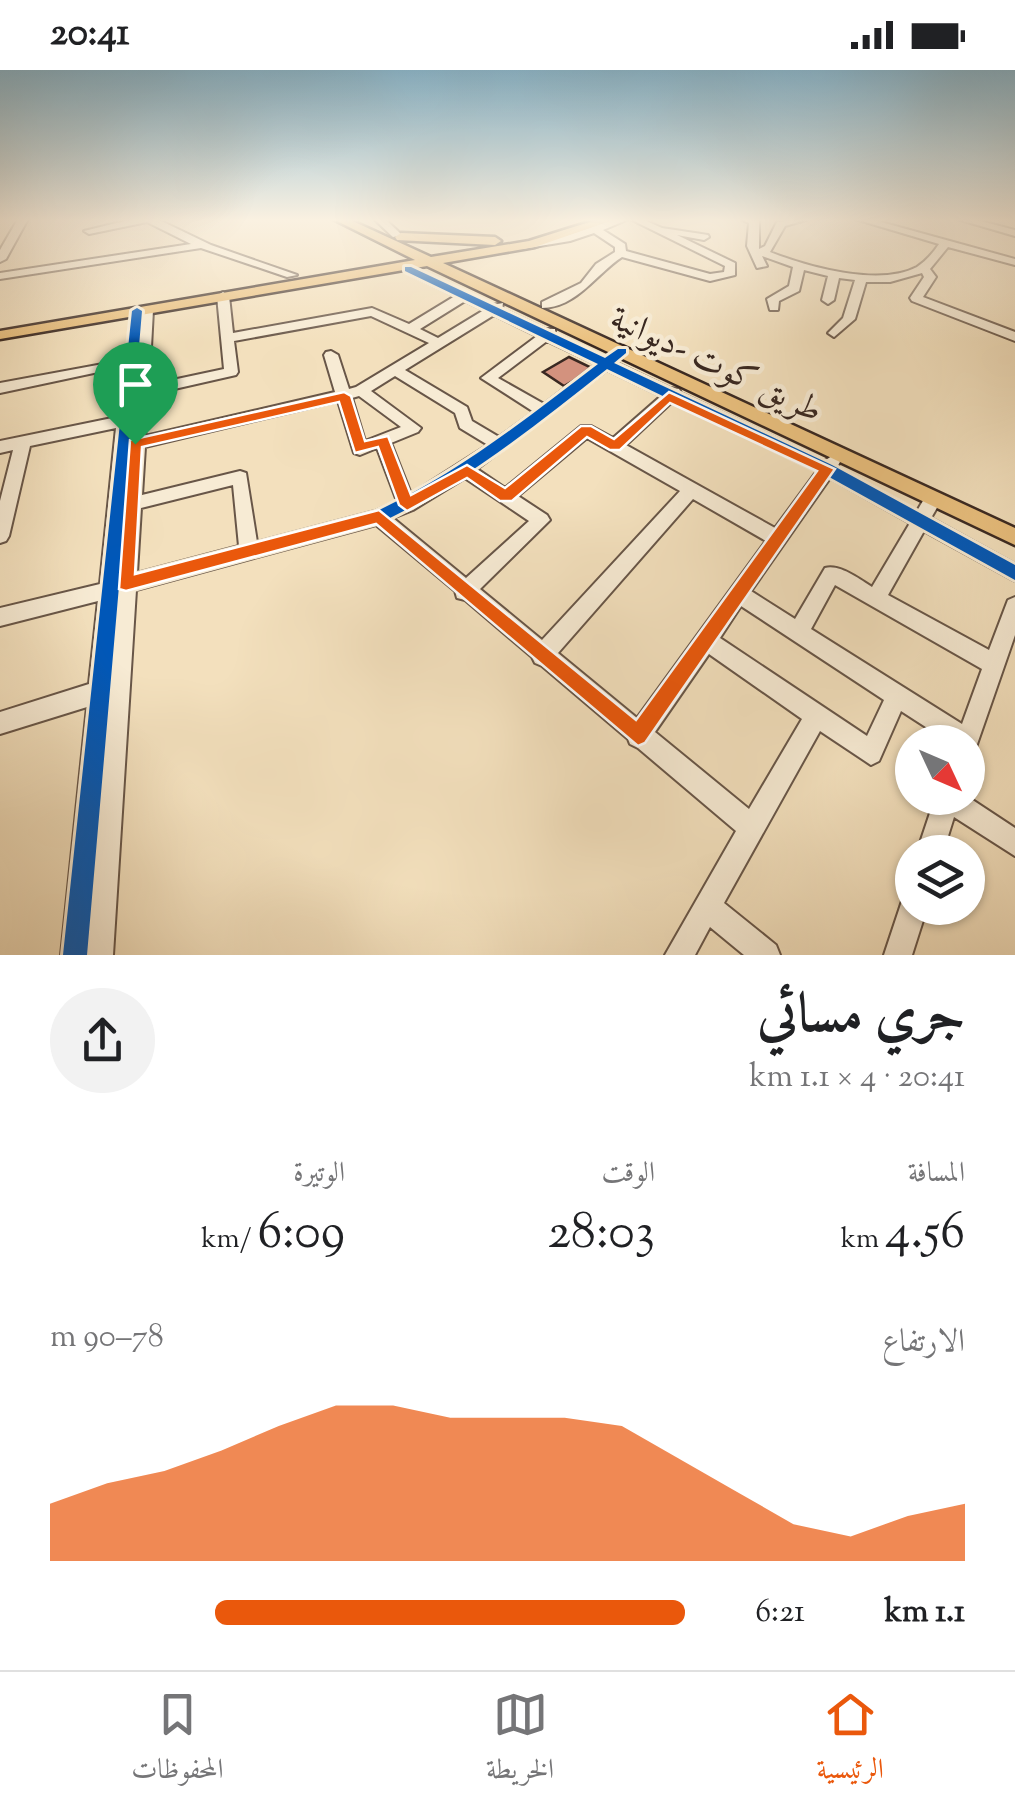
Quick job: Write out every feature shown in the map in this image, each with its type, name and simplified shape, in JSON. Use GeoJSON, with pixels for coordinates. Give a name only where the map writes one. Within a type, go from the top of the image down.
{"type":"FeatureCollection","features":[{"type":"Feature","properties":{"kind":"main road"},"geometry":{"type":"LineString","coordinates":[[371,266],[376,260]]}},
{"type":"Feature","properties":{"kind":"main road"},"geometry":{"type":"LineString","coordinates":[[0,334],[83,315],[202,295],[223,296],[413,260]]}},
{"type":"Feature","properties":{"kind":"main road","name":"طريق كوت -ديوانية"},"geometry":{"type":"LineString","coordinates":[[410,261],[415,260]]}},
{"type":"Feature","properties":{"kind":"main road","name":"طريق كوت -ديوانية"},"geometry":{"type":"LineString","coordinates":[[443,260],[833,461],[933,499],[1015,537]]}},
{"type":"Feature","properties":{"kind":"main road"},"geometry":{"type":"LineString","coordinates":[[478,278],[486,260]]}},
{"type":"Feature","properties":{"kind":"main road"},"geometry":{"type":"LineString","coordinates":[[0,325],[142,310],[291,276],[410,261]]}},
{"type":"Feature","properties":{"kind":"main road","name":"طريق كوت -ديوانية"},"geometry":{"type":"LineString","coordinates":[[478,278],[546,305],[1015,523]]}},
{"type":"Feature","properties":{"kind":"street"},"geometry":{"type":"LineString","coordinates":[[0,276],[107,260]]}},
{"type":"Feature","properties":{"kind":"street"},"geometry":{"type":"LineString","coordinates":[[245,260],[291,276]]}},
{"type":"Feature","properties":{"kind":"street"},"geometry":{"type":"LineString","coordinates":[[546,305],[585,286],[610,260]]}},
{"type":"Feature","properties":{"kind":"street"},"geometry":{"type":"LineString","coordinates":[[644,260],[710,278],[729,275],[731,266],[719,260]]}},
{"type":"Feature","properties":{"kind":"street"},"geometry":{"type":"LineString","coordinates":[[773,260],[862,276],[924,268],[931,260]]}},
{"type":"Feature","properties":{"kind":"street"},"geometry":{"type":"LineString","coordinates":[[410,261],[478,278]]}},
{"type":"Feature","properties":{"kind":"street"},"geometry":{"type":"LineString","coordinates":[[774,307],[773,299],[795,288],[799,267]]}},
{"type":"Feature","properties":{"kind":"street"},"geometry":{"type":"LineString","coordinates":[[924,268],[930,278],[916,298],[1015,336]]}},
{"type":"Feature","properties":{"kind":"street"},"geometry":{"type":"LineString","coordinates":[[828,300],[834,274]]}},
{"type":"Feature","properties":{"kind":"street"},"geometry":{"type":"LineString","coordinates":[[834,333],[849,319],[862,276]]}},
{"type":"Feature","properties":{"kind":"street"},"geometry":{"type":"LineString","coordinates":[[478,278],[493,310],[669,396],[833,461],[921,521],[1015,572]]}},
{"type":"Feature","properties":{"kind":"street"},"geometry":{"type":"LineString","coordinates":[[411,329],[478,278]]}},
{"type":"Feature","properties":{"kind":"street"},"geometry":{"type":"LineString","coordinates":[[138,392],[231,372],[223,296]]}},
{"type":"Feature","properties":{"kind":"street"},"geometry":{"type":"LineString","coordinates":[[135,444],[361,391],[511,298]]}},
{"type":"Feature","properties":{"kind":"street"},"geometry":{"type":"LineString","coordinates":[[100,955],[124,421],[130,362],[142,310]]}},
{"type":"Feature","properties":{"kind":"street"},"geometry":{"type":"LineString","coordinates":[[75,955],[98,692],[131,504],[142,310]]}},
{"type":"Feature","properties":{"kind":"street"},"geometry":{"type":"LineString","coordinates":[[227,338],[372,312],[439,343]]}},
{"type":"Feature","properties":{"kind":"street"},"geometry":{"type":"LineString","coordinates":[[544,411],[488,378],[563,323]]}},
{"type":"Feature","properties":{"kind":"street"},"geometry":{"type":"LineString","coordinates":[[0,617],[379,517],[467,471],[622,351]]}},
{"type":"Feature","properties":{"kind":"street"},"geometry":{"type":"LineString","coordinates":[[331,355],[360,449],[412,428],[361,391]]}},
{"type":"Feature","properties":{"kind":"street"},"geometry":{"type":"LineString","coordinates":[[0,388],[130,362]]}},
{"type":"Feature","properties":{"kind":"street"},"geometry":{"type":"LineString","coordinates":[[395,370],[462,411],[465,424],[500,445]]}},
{"type":"Feature","properties":{"kind":"street"},"geometry":{"type":"LineString","coordinates":[[615,446],[684,381]]}},
{"type":"Feature","properties":{"kind":"street"},"geometry":{"type":"LineString","coordinates":[[0,447],[124,421]]}},
{"type":"Feature","properties":{"kind":"street"},"geometry":{"type":"LineString","coordinates":[[506,497],[586,430],[778,539]]}},
{"type":"Feature","properties":{"kind":"street"},"geometry":{"type":"LineString","coordinates":[[382,440],[407,505]]}},
{"type":"Feature","properties":{"kind":"street"},"geometry":{"type":"LineString","coordinates":[[0,536],[23,442]]}},
{"type":"Feature","properties":{"kind":"street"},"geometry":{"type":"LineString","coordinates":[[638,736],[833,461]]}},
{"type":"Feature","properties":{"kind":"street"},"geometry":{"type":"LineString","coordinates":[[464,592],[541,520],[467,471]]}},
{"type":"Feature","properties":{"kind":"street"},"geometry":{"type":"LineString","coordinates":[[131,504],[240,476],[249,552]]}},
{"type":"Feature","properties":{"kind":"street"},"geometry":{"type":"LineString","coordinates":[[542,656],[692,490]]}},
{"type":"Feature","properties":{"kind":"street"},"geometry":{"type":"LineString","coordinates":[[876,598],[933,499]]}},
{"type":"Feature","properties":{"kind":"street"},"geometry":{"type":"LineString","coordinates":[[379,517],[464,592],[752,828]]}},
{"type":"Feature","properties":{"kind":"street"},"geometry":{"type":"LineString","coordinates":[[798,632],[832,574],[994,664]]}},
{"type":"Feature","properties":{"kind":"street"},"geometry":{"type":"LineString","coordinates":[[738,594],[941,725]]}},
{"type":"Feature","properties":{"kind":"street"},"geometry":{"type":"LineString","coordinates":[[973,725],[1015,606]]}},
{"type":"Feature","properties":{"kind":"street"},"geometry":{"type":"LineString","coordinates":[[706,640],[872,753],[897,696]]}},
{"type":"Feature","properties":{"kind":"street"},"geometry":{"type":"LineString","coordinates":[[0,723],[98,692]]}},
{"type":"Feature","properties":{"kind":"street"},"geometry":{"type":"LineString","coordinates":[[678,955],[816,716]]}},
{"type":"Feature","properties":{"kind":"street"},"geometry":{"type":"LineString","coordinates":[[973,815],[1015,843]]}},
{"type":"Feature","properties":{"kind":"street"},"geometry":{"type":"LineString","coordinates":[[707,906],[766,955]]}},
{"type":"Feature","properties":{"kind":"street"},"geometry":{"type":"LineString","coordinates":[[898,955],[908,925]]}},
{"type":"Feature","properties":{"kind":"building"},"geometry":{"type":"Polygon","coordinates":[[[569,357],[594,369],[564,386],[543,372],[569,357]]]}},
{"type":"Feature","properties":{"kind":"cycle path"},"geometry":{"type":"LineString","coordinates":[[408,269],[827,469],[1015,573]]}},
{"type":"Feature","properties":{"kind":"cycle path"},"geometry":{"type":"LineString","coordinates":[[75,955],[137,311]]}},
{"type":"Feature","properties":{"kind":"cycle path"},"geometry":{"type":"LineString","coordinates":[[126,584],[379,517],[475,463],[622,351]]}},
{"type":"Feature","properties":{"kind":"route"},"geometry":{"type":"LineString","coordinates":[[344,396],[360,449],[382,440],[407,505],[467,471],[506,497],[586,430],[615,446],[669,396],[827,469],[638,736],[379,517],[126,584],[135,444],[344,396]]}}]}
